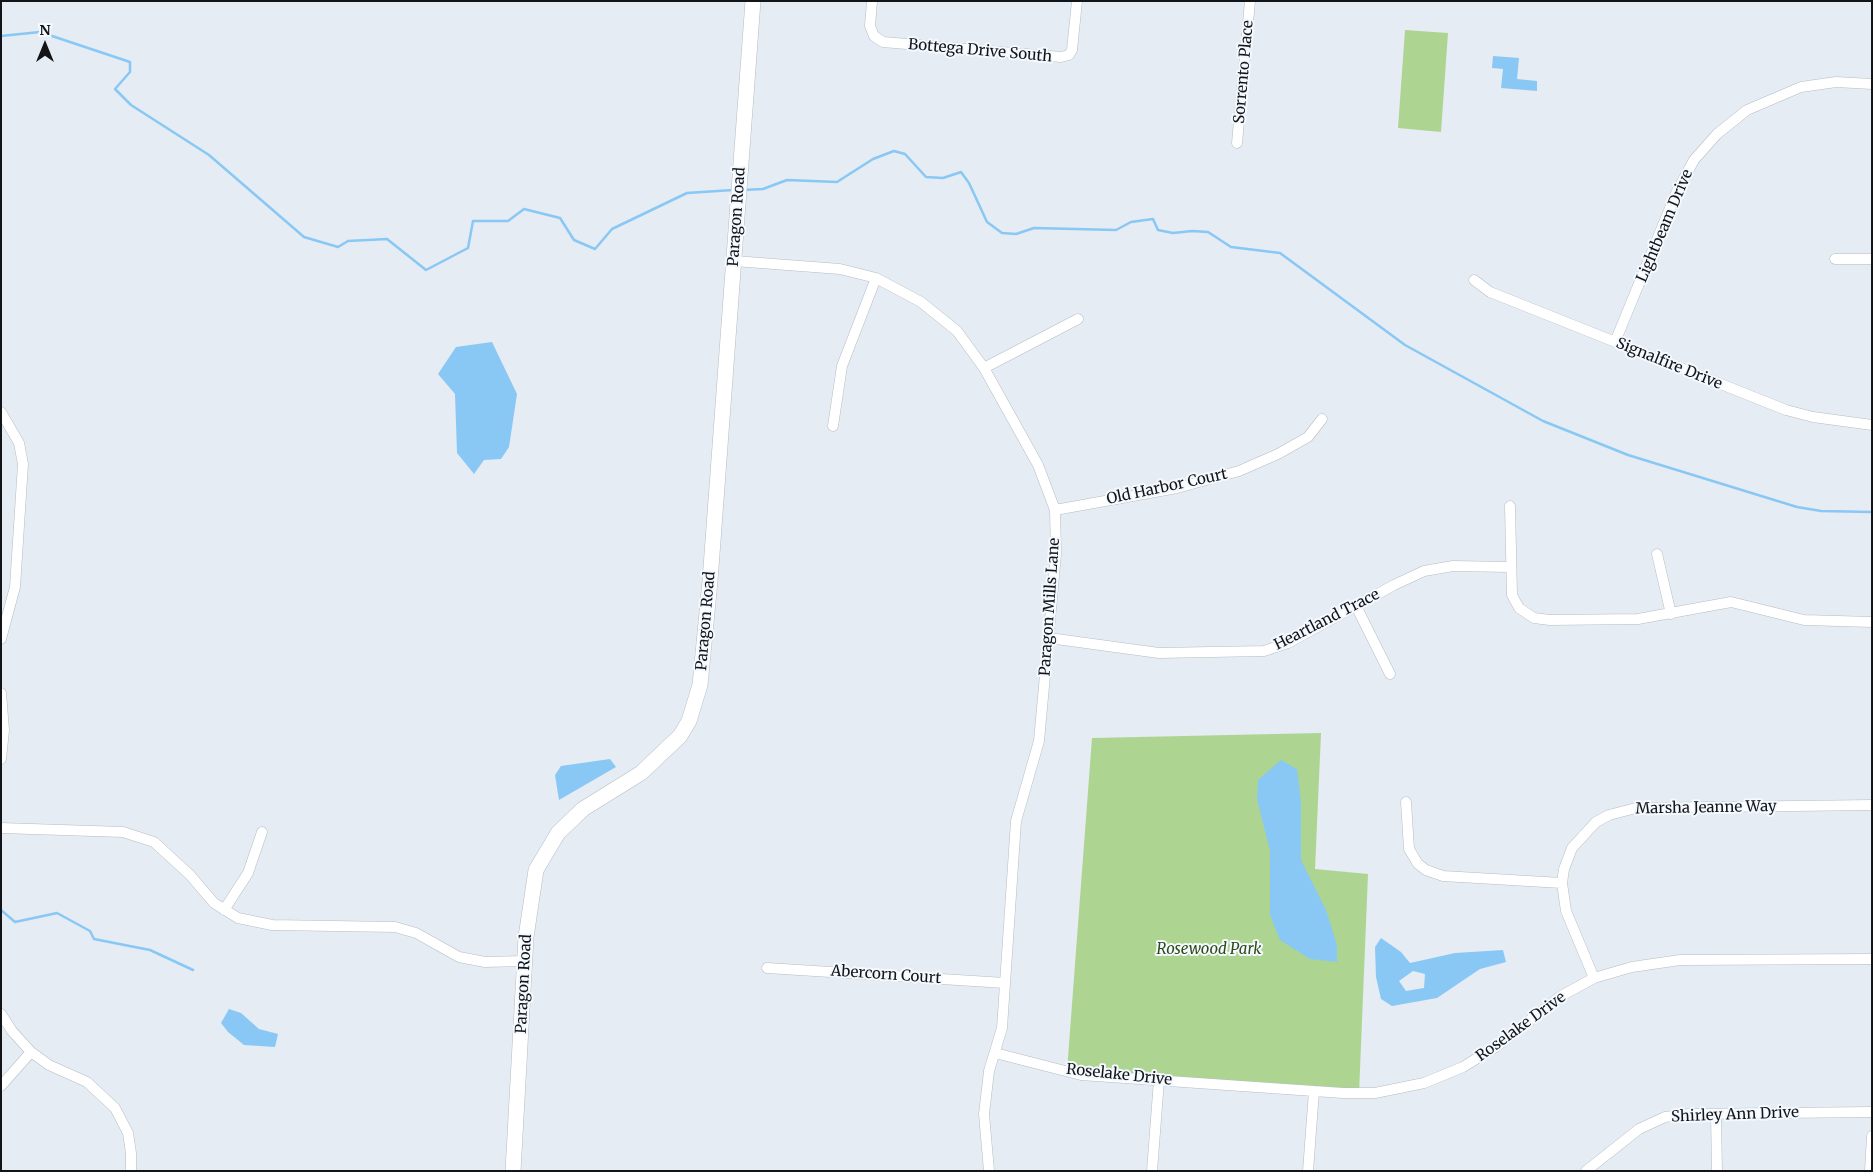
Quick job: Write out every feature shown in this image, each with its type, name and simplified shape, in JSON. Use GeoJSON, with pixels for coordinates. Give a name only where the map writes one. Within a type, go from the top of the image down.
{"type":"FeatureCollection","features":[{"type":"Feature","properties":{"kind":"street","name":"Paragon Road"},"geometry":{"type":"LineString","coordinates":[[513,1171],[524,961],[530,899],[536,870],[558,833],[583,809],[632,780],[665,752],[686,726],[697,700],[710,582],[753,1]]}},
{"type":"Feature","properties":{"kind":"street","name":"Bottega Drive South"},"geometry":{"type":"LineString","coordinates":[[872,1],[870,26],[874,36],[883,42],[1061,58],[1069,55],[1072,50],[1077,1]]}},
{"type":"Feature","properties":{"kind":"street","name":"Sorrento Place"},"geometry":{"type":"LineString","coordinates":[[1237,143],[1250,1]]}},
{"type":"Feature","properties":{"kind":"street","name":"Lightbeam Drive"},"geometry":{"type":"LineString","coordinates":[[1615,342],[1677,191],[1694,160],[1717,134],[1761,102],[1801,87],[1836,82],[1872,84]]}},
{"type":"Feature","properties":{"kind":"street"},"geometry":{"type":"LineString","coordinates":[[1836,259],[1872,259]]}},
{"type":"Feature","properties":{"kind":"street","name":"Paragon Mills Lane"},"geometry":{"type":"LineString","coordinates":[[734,261],[840,269],[876,278],[921,302],[957,332],[984,368],[1038,465],[1055,510],[1056,554],[1039,741],[1016,821],[1002,1028],[989,1071],[984,1114],[989,1171]]}},
{"type":"Feature","properties":{"kind":"street"},"geometry":{"type":"LineString","coordinates":[[833,426],[842,366],[876,278]]}},
{"type":"Feature","properties":{"kind":"street","name":"Signalfire Drive"},"geometry":{"type":"LineString","coordinates":[[1474,280],[1490,292],[1786,410],[1822,418],[1872,425]]}},
{"type":"Feature","properties":{"kind":"street"},"geometry":{"type":"LineString","coordinates":[[984,368],[1078,319]]}},
{"type":"Feature","properties":{"kind":"street"},"geometry":{"type":"LineString","coordinates":[[1,412],[19,443],[23,464],[15,587],[1,639]]}},
{"type":"Feature","properties":{"kind":"street","name":"Old Harbor Court"},"geometry":{"type":"LineString","coordinates":[[1055,510],[1177,488],[1239,471],[1278,454],[1308,437],[1322,419]]}},
{"type":"Feature","properties":{"kind":"street"},"geometry":{"type":"LineString","coordinates":[[1510,506],[1510,588],[1515,602],[1525,613],[1534,618],[1550,620],[1638,619],[1671,614],[1711,604],[1731,602],[1804,620],[1872,622]]}},
{"type":"Feature","properties":{"kind":"street"},"geometry":{"type":"LineString","coordinates":[[1657,554],[1671,614]]}},
{"type":"Feature","properties":{"kind":"street","name":"Heartland Trace"},"geometry":{"type":"LineString","coordinates":[[1049,638],[1159,653],[1254,652],[1288,643],[1424,571],[1453,566],[1510,567]]}},
{"type":"Feature","properties":{"kind":"street"},"geometry":{"type":"LineString","coordinates":[[1356,606],[1390,674]]}},
{"type":"Feature","properties":{"kind":"street"},"geometry":{"type":"LineString","coordinates":[[1,693],[4,730],[1,759]]}},
{"type":"Feature","properties":{"kind":"street"},"geometry":{"type":"LineString","coordinates":[[1406,802],[1409,849],[1418,864],[1426,870],[1443,876],[1562,883]]}},
{"type":"Feature","properties":{"kind":"street","name":"Marsha Jeanne Way"},"geometry":{"type":"LineString","coordinates":[[1594,978],[1566,911],[1562,883],[1567,858],[1579,838],[1596,822],[1624,810],[1872,805]]}},
{"type":"Feature","properties":{"kind":"street"},"geometry":{"type":"LineString","coordinates":[[1,828],[123,832],[154,842],[190,874],[214,903],[238,918],[272,925],[395,927],[416,933],[459,957],[484,962],[524,961]]}},
{"type":"Feature","properties":{"kind":"street"},"geometry":{"type":"LineString","coordinates":[[224,910],[248,873],[262,832]]}},
{"type":"Feature","properties":{"kind":"street","name":"Roselake Drive"},"geometry":{"type":"LineString","coordinates":[[994,1053],[1080,1075],[1314,1091],[1375,1093],[1405,1088],[1442,1077],[1481,1057],[1547,1006],[1594,978],[1632,967],[1680,960],[1872,959]]}},
{"type":"Feature","properties":{"kind":"street","name":"Abercorn Court"},"geometry":{"type":"LineString","coordinates":[[767,968],[1005,983]]}},
{"type":"Feature","properties":{"kind":"street"},"geometry":{"type":"LineString","coordinates":[[1,1014],[12,1031],[31,1052],[49,1065],[87,1082],[112,1104],[128,1133],[131,1171]]}},
{"type":"Feature","properties":{"kind":"street"},"geometry":{"type":"LineString","coordinates":[[1,1086],[31,1052]]}},
{"type":"Feature","properties":{"kind":"street"},"geometry":{"type":"LineString","coordinates":[[1152,1171],[1159,1080]]}},
{"type":"Feature","properties":{"kind":"street"},"geometry":{"type":"LineString","coordinates":[[1308,1171],[1314,1091]]}},
{"type":"Feature","properties":{"kind":"street","name":"Shirley Ann Drive"},"geometry":{"type":"LineString","coordinates":[[1586,1171],[1639,1129],[1654,1121],[1677,1115],[1872,1112]]}},
{"type":"Feature","properties":{"kind":"street"},"geometry":{"type":"LineString","coordinates":[[1716,1114],[1717,1171]]}},
{"type":"Feature","properties":{"kind":"street"},"geometry":{"type":"LineString","coordinates":[[1870,1171],[1872,1136]]}},
{"type":"Feature","properties":{"kind":"green space"},"geometry":{"type":"Polygon","coordinates":[[[1405,30],[1448,33],[1441,132],[1398,128],[1405,30]]]}},
{"type":"Feature","properties":{"kind":"green space","name":"Rosewood Park"},"geometry":{"type":"Polygon","coordinates":[[[1321,733],[1315,869],[1368,874],[1359,1094],[1067,1071],[1092,738],[1321,733]]]}},
{"type":"Feature","properties":{"kind":"water"},"geometry":{"type":"Polygon","coordinates":[[[1493,56],[1519,58],[1517,79],[1537,81],[1537,91],[1501,88],[1503,69],[1492,68],[1493,56]]]}},
{"type":"Feature","properties":{"kind":"water"},"geometry":{"type":"Polygon","coordinates":[[[492,342],[517,394],[509,447],[501,459],[484,460],[474,474],[457,453],[455,394],[438,374],[456,347],[492,342]]]}},
{"type":"Feature","properties":{"kind":"water"},"geometry":{"type":"Polygon","coordinates":[[[610,759],[616,767],[559,800],[555,775],[561,766],[610,759]]]}},
{"type":"Feature","properties":{"kind":"water"},"geometry":{"type":"Polygon","coordinates":[[[1281,760],[1297,769],[1301,801],[1301,860],[1326,910],[1337,945],[1337,962],[1310,959],[1280,940],[1270,915],[1270,851],[1257,799],[1258,780],[1281,760]]]}},
{"type":"Feature","properties":{"kind":"water"},"geometry":{"type":"Polygon","coordinates":[[[1381,938],[1401,952],[1410,963],[1455,953],[1503,950],[1506,962],[1480,969],[1437,998],[1392,1006],[1381,999],[1376,977],[1375,947],[1381,938]],[[1413,971],[1399,981],[1406,991],[1424,988],[1425,974],[1413,971]]]}},
{"type":"Feature","properties":{"kind":"water"},"geometry":{"type":"Polygon","coordinates":[[[229,1009],[241,1013],[259,1029],[278,1034],[275,1047],[244,1045],[228,1032],[221,1023],[229,1009]]]}},
{"type":"Feature","properties":{"kind":"waterway"},"geometry":{"type":"LineString","coordinates":[[1,36],[40,32],[130,62],[130,72],[115,89],[131,105],[209,155],[304,237],[338,247],[348,241],[387,239],[426,270],[468,248],[473,221],[508,221],[524,209],[560,218],[574,240],[595,249],[612,229],[687,193],[733,190]]}},
{"type":"Feature","properties":{"kind":"waterway"},"geometry":{"type":"LineString","coordinates":[[743,190],[763,189],[787,180],[837,182],[873,159],[894,151],[905,154],[926,177],[943,178],[961,172],[969,183],[987,222],[1002,233],[1016,234],[1034,228],[1116,230],[1131,222],[1153,219],[1158,230],[1173,233],[1208,232],[1231,247],[1280,253],[1405,345],[1543,421],[1628,455],[1797,507],[1821,511],[1872,512]]}},
{"type":"Feature","properties":{"kind":"waterway"},"geometry":{"type":"LineString","coordinates":[[1,910],[15,922],[57,913],[90,931],[94,939],[150,950],[193,970]]}}]}
